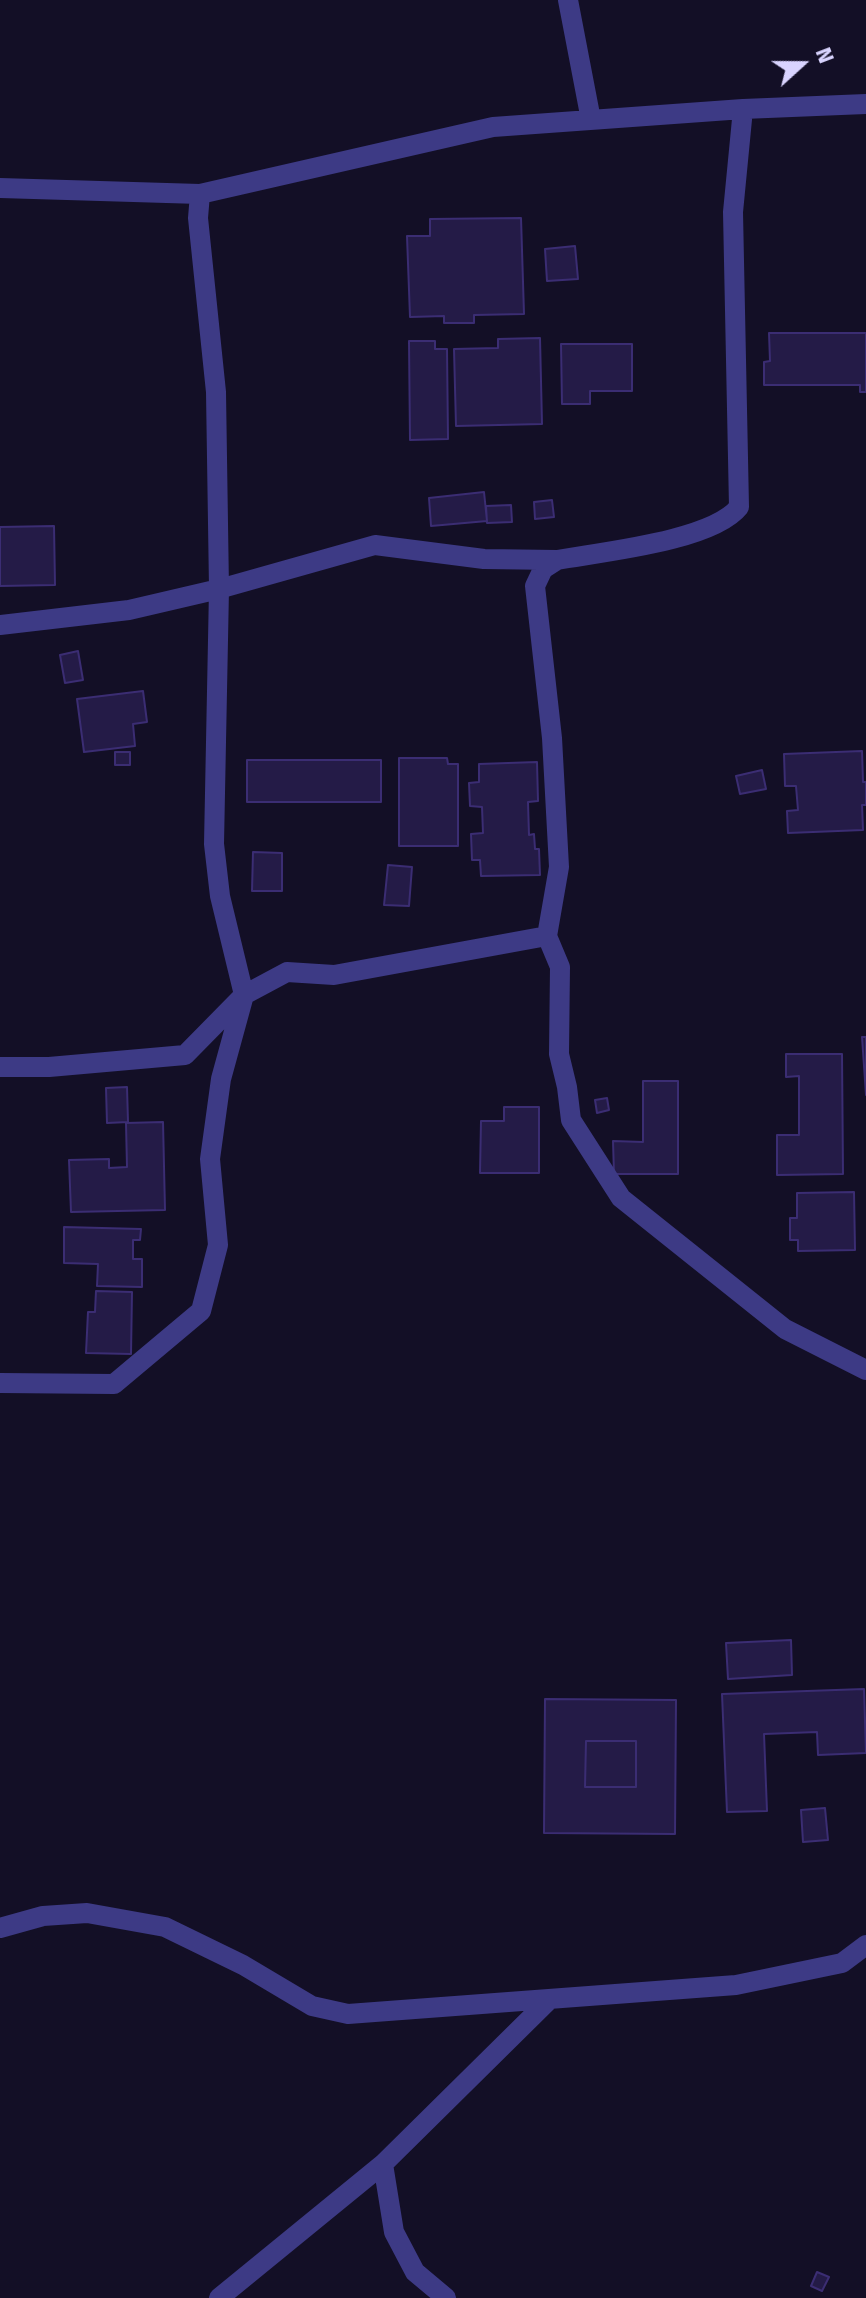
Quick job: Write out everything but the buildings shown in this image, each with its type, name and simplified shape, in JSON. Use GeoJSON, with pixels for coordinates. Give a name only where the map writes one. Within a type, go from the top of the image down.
{"type":"FeatureCollection","features":[{"type":"Feature","properties":{"kind":"street"},"geometry":{"type":"LineString","coordinates":[[568,0],[591,120]]}},
{"type":"Feature","properties":{"kind":"street"},"geometry":{"type":"LineString","coordinates":[[0,188],[200,194],[493,127],[743,109],[866,104]]}},
{"type":"Feature","properties":{"kind":"street"},"geometry":{"type":"LineString","coordinates":[[0,625],[129,610],[219,589],[375,545],[484,559],[557,560],[661,541],[713,526],[733,515],[739,507],[733,212],[743,109]]}},
{"type":"Feature","properties":{"kind":"street"},"geometry":{"type":"LineString","coordinates":[[0,1383],[114,1384],[201,1311],[218,1245],[210,1159],[221,1079],[244,995],[220,896],[214,844],[219,589],[216,392],[198,218],[200,194]]}},
{"type":"Feature","properties":{"kind":"street"},"geometry":{"type":"LineString","coordinates":[[557,560],[543,569],[535,586],[552,738],[559,867],[547,936],[560,967],[559,1054],[571,1120],[621,1198],[785,1329],[866,1370]]}},
{"type":"Feature","properties":{"kind":"street"},"geometry":{"type":"LineString","coordinates":[[0,1067],[49,1067],[185,1055],[244,995],[287,972],[334,975],[547,936]]}},
{"type":"Feature","properties":{"kind":"street"},"geometry":{"type":"LineString","coordinates":[[0,1928],[43,1916],[87,1913],[165,1927],[243,1965],[312,2006],[348,2014],[736,1985],[842,1963],[866,1945]]}},
{"type":"Feature","properties":{"kind":"street"},"geometry":{"type":"LineString","coordinates":[[219,2298],[383,2164],[549,2000]]}},
{"type":"Feature","properties":{"kind":"street"},"geometry":{"type":"LineString","coordinates":[[383,2164],[394,2232],[415,2272],[446,2298]]}}]}
